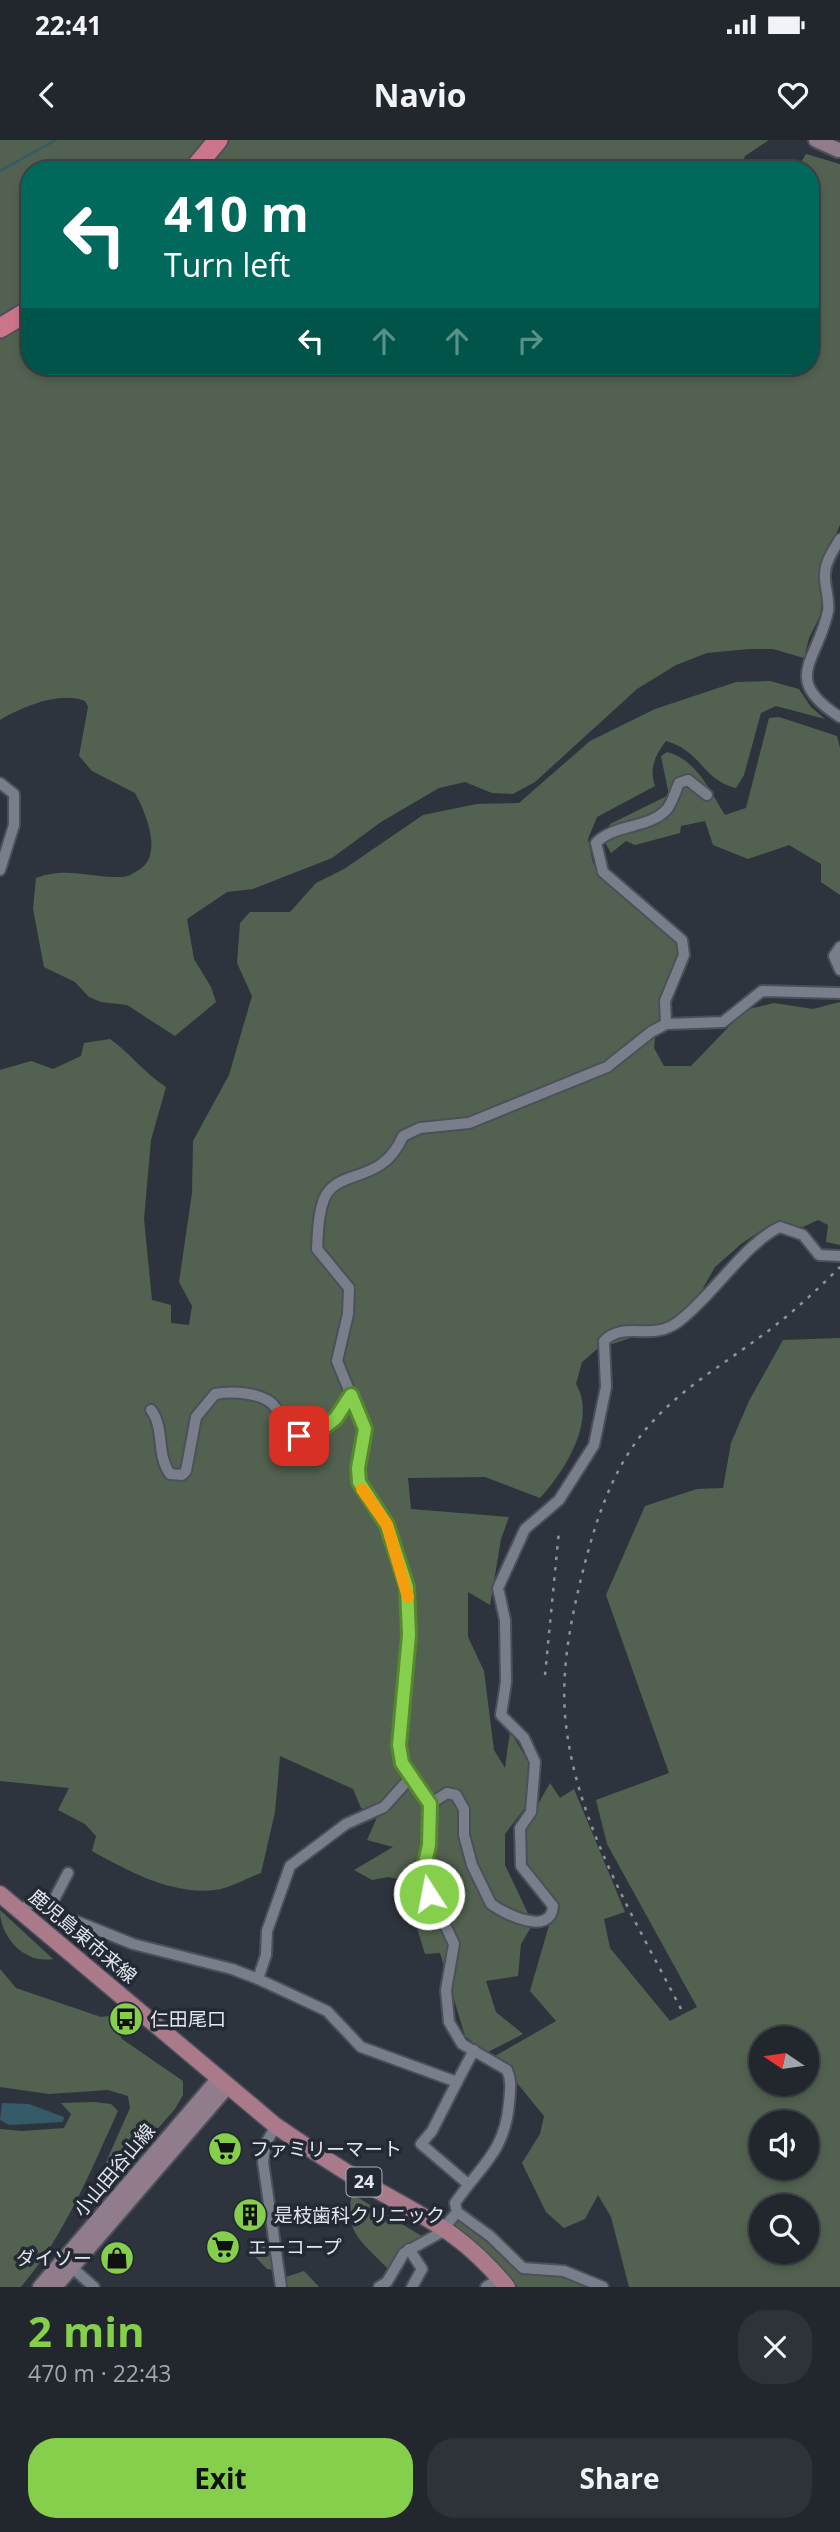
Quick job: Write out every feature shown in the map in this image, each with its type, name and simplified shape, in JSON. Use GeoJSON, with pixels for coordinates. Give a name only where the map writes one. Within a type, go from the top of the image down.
{"type":"FeatureCollection","features":[{"type":"Feature","properties":{"kind":"highway"},"geometry":{"type":"LineString","coordinates":[[200,161],[218,140]]}},
{"type":"Feature","properties":{"kind":"highway"},"geometry":{"type":"LineString","coordinates":[[0,328],[21,315]]}},
{"type":"Feature","properties":{"kind":"main road"},"geometry":{"type":"LineString","coordinates":[[816,140],[839,150]]}},
{"type":"Feature","properties":{"kind":"main road","name":"鹿児島東市来線"},"geometry":{"type":"LineString","coordinates":[[0,1894],[276,2126],[355,2177],[445,2226],[471,2247],[497,2285]]}},
{"type":"Feature","properties":{"kind":"main road","name":"小山田谷山線"},"geometry":{"type":"LineString","coordinates":[[40,2287],[68,2263],[224,2082]]}},
{"type":"Feature","properties":{"kind":"main road","name":"小山田谷山線"},"geometry":{"type":"LineString","coordinates":[[55,2287],[68,2263]]}},
{"type":"Feature","properties":{"kind":"street"},"geometry":{"type":"LineString","coordinates":[[840,539],[826,566],[829,608],[814,645],[807,679],[813,698],[840,717]]}},
{"type":"Feature","properties":{"kind":"street"},"geometry":{"type":"LineString","coordinates":[[666,1024],[665,1001],[684,955],[682,940],[603,872],[596,843],[610,832],[661,815],[668,808],[679,783],[688,780],[707,795]]}},
{"type":"Feature","properties":{"kind":"street"},"geometry":{"type":"LineString","coordinates":[[0,783],[14,794],[14,825],[0,870]]}},
{"type":"Feature","properties":{"kind":"street"},"geometry":{"type":"LineString","coordinates":[[840,947],[834,956],[840,970]]}},
{"type":"Feature","properties":{"kind":"street"},"geometry":{"type":"LineString","coordinates":[[603,2287],[564,2271],[523,2268],[489,2236],[457,2212],[455,2203],[487,2164],[503,2137],[511,2078],[506,2070],[456,2036],[449,2022],[446,1990],[454,1944],[422,1876],[429,1845],[430,1804],[410,1778],[399,1745],[409,1635],[407,1587],[387,1525],[359,1482],[358,1468],[365,1429],[337,1361],[348,1314],[349,1288],[317,1249],[320,1217],[331,1188],[339,1181],[378,1169],[397,1150],[403,1136],[420,1128],[469,1123],[607,1067],[651,1032],[666,1024],[723,1022],[762,991],[840,993]]}},
{"type":"Feature","properties":{"kind":"street"},"geometry":{"type":"LineString","coordinates":[[430,1804],[447,1793],[456,1795],[461,1802],[467,1847],[491,1904],[530,1921],[542,1922],[550,1917],[553,1906],[550,1898],[521,1866],[520,1828],[531,1812],[537,1773],[530,1747],[501,1715],[506,1682],[505,1620],[498,1588],[525,1529],[559,1500],[594,1445],[606,1387],[604,1341],[612,1334],[624,1331],[662,1332],[712,1292],[755,1243],[780,1227],[803,1235],[819,1255],[840,1256]]}},
{"type":"Feature","properties":{"kind":"street"},"geometry":{"type":"LineString","coordinates":[[151,1410],[156,1417],[161,1458],[170,1474],[181,1475],[187,1471],[196,1417],[215,1394],[228,1392],[266,1399],[275,1406],[290,1432],[311,1438],[336,1418],[351,1395]]}},
{"type":"Feature","properties":{"kind":"street"},"geometry":{"type":"LineString","coordinates":[[258,1979],[266,1955],[267,1931],[290,1866],[346,1824],[384,1808],[410,1778]]}},
{"type":"Feature","properties":{"kind":"street"},"geometry":{"type":"LineString","coordinates":[[48,1911],[68,1873]]}},
{"type":"Feature","properties":{"kind":"street"},"geometry":{"type":"LineString","coordinates":[[21,1911],[31,1903],[133,1944],[232,1969],[258,1979],[327,2011],[361,2047],[457,2082]]}},
{"type":"Feature","properties":{"kind":"street"},"geometry":{"type":"LineString","coordinates":[[468,2184],[421,2144],[432,2131],[474,2050]]}},
{"type":"Feature","properties":{"kind":"street"},"geometry":{"type":"LineString","coordinates":[[276,2126],[266,2143],[263,2161],[281,2287]]}},
{"type":"Feature","properties":{"kind":"street"},"geometry":{"type":"LineString","coordinates":[[379,2287],[387,2282],[409,2249],[440,2233],[457,2212]]}},
{"type":"Feature","properties":{"kind":"street"},"geometry":{"type":"LineString","coordinates":[[409,2249],[422,2269],[412,2287]]}},
{"type":"Feature","properties":{"kind":"street"},"geometry":{"type":"LineString","coordinates":[[68,2263],[94,2287]]}},
{"type":"Feature","properties":{"kind":"green space"},"geometry":{"type":"Polygon","coordinates":[[[0,140],[769,140],[745,156],[743,161],[21,161],[21,375],[819,375],[819,161],[802,161],[806,154],[840,164],[840,525],[829,549],[820,616],[809,638],[804,658],[773,649],[749,649],[707,653],[676,665],[637,689],[535,782],[513,794],[492,793],[465,782],[439,788],[381,822],[332,858],[253,889],[227,892],[187,919],[194,959],[211,987],[216,1002],[175,1036],[127,1005],[101,1002],[89,997],[75,982],[44,967],[33,909],[36,878],[58,873],[128,876],[145,865],[150,856],[151,835],[135,793],[92,771],[79,756],[88,707],[85,701],[75,698],[53,699],[19,710],[0,720],[0,140]]]}},
{"type":"Feature","properties":{"kind":"green space"},"geometry":{"type":"Polygon","coordinates":[[[770,681],[799,689],[811,707],[825,719],[776,706],[761,713],[744,775],[736,788],[716,779],[687,751],[666,741],[654,762],[655,786],[597,817],[588,839],[593,863],[687,954],[655,1038],[654,1048],[664,1066],[691,1066],[745,1010],[774,1003],[813,1009],[840,1002],[840,1245],[826,1242],[828,1225],[818,1220],[803,1227],[769,1225],[741,1244],[715,1267],[685,1320],[597,1349],[582,1362],[576,1384],[582,1398],[583,1413],[575,1444],[559,1474],[540,1498],[485,1477],[408,1478],[411,1509],[509,1517],[501,1539],[490,1605],[468,1592],[468,1637],[484,1671],[494,1750],[505,1768],[510,1731],[529,1763],[528,1804],[505,1834],[505,1865],[533,1924],[521,1944],[518,1976],[486,1981],[496,2012],[523,2034],[486,2053],[465,2036],[440,1953],[425,1954],[402,1880],[388,1877],[372,1880],[354,1870],[393,1847],[367,1840],[378,1815],[361,1808],[353,1789],[280,1756],[275,1812],[261,1873],[221,1889],[199,1891],[151,1880],[92,1851],[96,1836],[85,1824],[58,1810],[69,1788],[0,1781],[0,1070],[31,1061],[53,1069],[81,1056],[84,1043],[110,1039],[166,1087],[151,1140],[144,1219],[152,1300],[171,1305],[171,1323],[189,1325],[192,1306],[179,1282],[192,1193],[193,1141],[229,1075],[252,996],[237,963],[240,923],[250,912],[290,912],[316,883],[344,869],[423,815],[477,804],[519,803],[590,741],[655,709],[736,682],[770,681]]]}},
{"type":"Feature","properties":{"kind":"green space"},"geometry":{"type":"Polygon","coordinates":[[[779,717],[837,736],[840,748],[840,895],[821,882],[821,864],[789,845],[748,859],[713,845],[705,821],[681,826],[680,833],[635,845],[626,841],[611,853],[604,841],[610,824],[669,795],[661,756],[667,752],[686,761],[694,769],[708,786],[725,815],[746,808],[769,718],[779,717]]]}},
{"type":"Feature","properties":{"kind":"green space"},"geometry":{"type":"Polygon","coordinates":[[[840,1338],[840,2287],[629,2287],[611,2217],[598,2195],[585,2219],[564,2228],[546,2212],[522,2163],[540,2134],[544,2116],[495,2056],[556,2021],[530,1991],[554,1908],[528,1872],[521,1834],[550,1783],[560,1798],[574,1789],[625,1912],[604,1919],[610,1948],[670,2021],[697,2007],[607,1844],[596,1800],[669,1773],[606,1595],[645,1506],[697,1489],[723,1488],[731,1443],[749,1401],[783,1340],[840,1338]]]}},
{"type":"Feature","properties":{"kind":"green space"},"geometry":{"type":"Polygon","coordinates":[[[0,1910],[53,1959],[32,1957],[23,1953],[4,1930],[0,1910]]]}},
{"type":"Feature","properties":{"kind":"green space"},"geometry":{"type":"Polygon","coordinates":[[[0,1969],[16,1988],[101,2017],[109,2016],[122,2039],[183,2081],[183,2095],[175,2109],[83,2214],[130,2108],[128,2096],[108,2090],[49,2094],[0,2087],[0,1969]]]}},
{"type":"Feature","properties":{"kind":"green space"},"geometry":{"type":"Polygon","coordinates":[[[61,2103],[111,2104],[118,2111],[76,2202],[51,2246],[21,2287],[0,2287],[0,2129],[22,2131],[64,2128],[71,2114],[61,2103]]]}},
{"type":"Feature","properties":{"kind":"green space"},"geometry":{"type":"Polygon","coordinates":[[[352,2194],[425,2238],[405,2248],[388,2269],[353,2228],[350,2219],[352,2194]]]}},
{"type":"Feature","properties":{"kind":"green space"},"geometry":{"type":"Polygon","coordinates":[[[459,2220],[470,2225],[517,2267],[564,2274],[595,2287],[517,2287],[492,2258],[453,2223],[459,2220]]]}},
{"type":"Feature","properties":{"kind":"green space"},"geometry":{"type":"Polygon","coordinates":[[[270,2238],[275,2270],[267,2269],[250,2251],[254,2239],[270,2238]]]}},
{"type":"Feature","properties":{"kind":"green space"},"geometry":{"type":"Polygon","coordinates":[[[304,2271],[319,2287],[286,2287],[286,2277],[304,2271]]]}},
{"type":"Feature","properties":{"kind":"water"},"geometry":{"type":"Polygon","coordinates":[[[2,2103],[29,2104],[64,2117],[63,2122],[9,2125],[0,2120],[2,2103]]]}},
{"type":"Feature","properties":{"kind":"waterway"},"geometry":{"type":"LineString","coordinates":[[0,171],[56,140]]}},
{"type":"Feature","properties":{"kind":"railway"},"geometry":{"type":"LineString","coordinates":[[681,2009],[609,1867],[580,1793],[571,1754],[564,1695],[566,1656],[577,1597],[591,1540],[604,1502],[621,1466],[643,1433],[680,1396],[781,1321],[840,1267]]}},
{"type":"Feature","properties":{"kind":"railway"},"geometry":{"type":"LineString","coordinates":[[545,1675],[559,1531]]}},
{"type":"Feature","properties":{"kind":"slow traffic"},"geometry":{"type":"LineString","coordinates":[[362,1489],[387,1525],[408,1597]]}},
{"type":"Feature","properties":{"kind":"place","name":"仁田尾口"},"geometry":{"type":"Point","coordinates":[126,2019]}},
{"type":"Feature","properties":{"kind":"place","name":"ファミリーマート"},"geometry":{"type":"Point","coordinates":[225,2149]}},
{"type":"Feature","properties":{"kind":"place","name":"是枝歯科クリニック"},"geometry":{"type":"Point","coordinates":[250,2215]}},
{"type":"Feature","properties":{"kind":"place","name":"エーコープ"},"geometry":{"type":"Point","coordinates":[223,2247]}},
{"type":"Feature","properties":{"kind":"place","name":"ダイソー"},"geometry":{"type":"Point","coordinates":[117,2258]}},
{"type":"Feature","properties":{"kind":"route"},"geometry":{"type":"LineString","coordinates":[[299,1436],[311,1438],[325,1429],[351,1395],[365,1429],[358,1468],[359,1482],[387,1525],[407,1587],[410,1606],[399,1745],[402,1763],[430,1804],[429,1845],[423,1861],[422,1876],[429,1894]]}}]}
